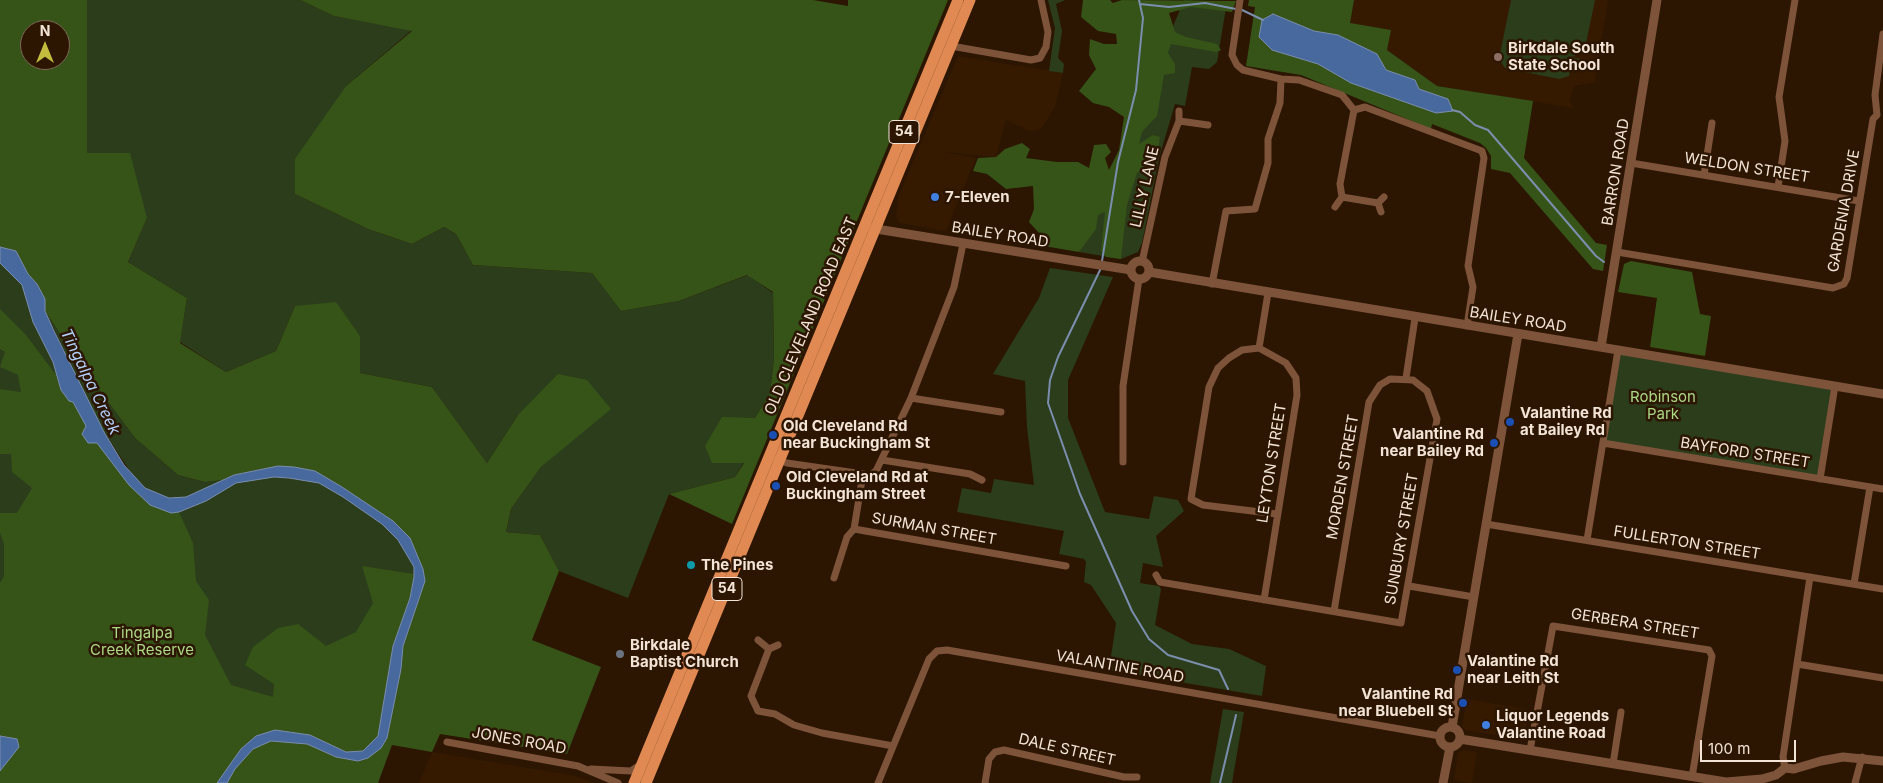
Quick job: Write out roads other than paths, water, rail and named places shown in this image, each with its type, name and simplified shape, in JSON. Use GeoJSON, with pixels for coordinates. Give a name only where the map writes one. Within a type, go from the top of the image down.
{"type":"FeatureCollection","features":[{"type":"Feature","properties":{"kind":"main road","name":"OLD CLEVELAND ROAD EAST"},"geometry":{"type":"LineString","coordinates":[[646,783],[775,458],[870,228],[958,0]]}},
{"type":"Feature","properties":{"kind":"main road","name":"OLD CLEVELAND ROAD EAST"},"geometry":{"type":"LineString","coordinates":[[870,228],[970,0]]}},
{"type":"Feature","properties":{"kind":"main road","name":"OLD CLEVELAND ROAD EAST"},"geometry":{"type":"LineString","coordinates":[[634,783],[775,458]]}},
{"type":"Feature","properties":{"kind":"street"},"geometry":{"type":"LineString","coordinates":[[951,46],[1030,60],[1040,58],[1046,47],[1048,32],[1041,0]]}},
{"type":"Feature","properties":{"kind":"street"},"geometry":{"type":"LineString","coordinates":[[1240,0],[1232,55],[1237,65],[1243,70],[1282,79],[1299,80],[1342,95],[1354,110],[1340,184],[1342,197],[1335,207]]}},
{"type":"Feature","properties":{"kind":"street","name":"BARRON ROAD"},"geometry":{"type":"LineString","coordinates":[[1601,347],[1658,0]]}},
{"type":"Feature","properties":{"kind":"street"},"geometry":{"type":"LineString","coordinates":[[1778,188],[1785,141],[1779,98],[1795,0]]}},
{"type":"Feature","properties":{"kind":"street","name":"GARDENIA DRIVE"},"geometry":{"type":"LineString","coordinates":[[1617,252],[1833,288],[1840,287],[1847,278],[1873,119],[1880,114],[1875,95],[1883,34]]}},
{"type":"Feature","properties":{"kind":"street"},"geometry":{"type":"LineString","coordinates":[[1212,284],[1226,211],[1254,209],[1268,163],[1268,139],[1280,103],[1282,79]]}},
{"type":"Feature","properties":{"kind":"street"},"geometry":{"type":"LineString","coordinates":[[1354,110],[1365,107],[1482,151],[1484,158],[1468,266],[1473,286],[1467,326]]}},
{"type":"Feature","properties":{"kind":"street","name":"LILLY LANE"},"geometry":{"type":"LineString","coordinates":[[1142,262],[1165,157],[1179,121],[1179,111]]}},
{"type":"Feature","properties":{"kind":"street"},"geometry":{"type":"LineString","coordinates":[[1179,121],[1208,125]]}},
{"type":"Feature","properties":{"kind":"street"},"geometry":{"type":"LineString","coordinates":[[1704,175],[1712,123]]}},
{"type":"Feature","properties":{"kind":"street","name":"WELDON STREET"},"geometry":{"type":"LineString","coordinates":[[1631,163],[1859,201]]}},
{"type":"Feature","properties":{"kind":"street"},"geometry":{"type":"LineString","coordinates":[[1342,197],[1378,203]]}},
{"type":"Feature","properties":{"kind":"street"},"geometry":{"type":"LineString","coordinates":[[1378,203],[1384,197]]}},
{"type":"Feature","properties":{"kind":"street"},"geometry":{"type":"LineString","coordinates":[[1378,203],[1381,212]]}},
{"type":"Feature","properties":{"kind":"street","name":"BAILEY ROAD"},"geometry":{"type":"LineString","coordinates":[[870,228],[1131,270]]}},
{"type":"Feature","properties":{"kind":"street"},"geometry":{"type":"LineString","coordinates":[[775,458],[867,474],[876,471],[911,398],[954,286],[963,244]]}},
{"type":"Feature","properties":{"kind":"street"},"geometry":{"type":"LineString","coordinates":[[1142,262],[1147,265],[1149,272],[1146,277],[1139,279],[1134,277],[1131,270],[1135,264],[1142,262]]}},
{"type":"Feature","properties":{"kind":"street","name":"BAILEY ROAD"},"geometry":{"type":"LineString","coordinates":[[1149,272],[1415,318],[1883,394]]}},
{"type":"Feature","properties":{"kind":"street"},"geometry":{"type":"LineString","coordinates":[[1123,462],[1123,386],[1139,279]]}},
{"type":"Feature","properties":{"kind":"street"},"geometry":{"type":"LineString","coordinates":[[1268,293],[1260,348],[1242,350],[1228,358],[1218,368],[1209,387],[1191,499],[1204,505],[1277,514]]}},
{"type":"Feature","properties":{"kind":"street"},"geometry":{"type":"LineString","coordinates":[[1409,379],[1415,318]]}},
{"type":"Feature","properties":{"kind":"street"},"geometry":{"type":"LineString","coordinates":[[1452,727],[1518,334]]}},
{"type":"Feature","properties":{"kind":"street","name":"LEYTON STREET"},"geometry":{"type":"LineString","coordinates":[[1260,348],[1286,363],[1296,378],[1297,395],[1264,600]]}},
{"type":"Feature","properties":{"kind":"street"},"geometry":{"type":"LineString","coordinates":[[1587,540],[1618,350]]}},
{"type":"Feature","properties":{"kind":"street","name":"MORDEN STREET"},"geometry":{"type":"LineString","coordinates":[[1334,611],[1370,402],[1375,390],[1383,382],[1390,379],[1409,379]]}},
{"type":"Feature","properties":{"kind":"street","name":"SUNBURY STREET"},"geometry":{"type":"LineString","coordinates":[[1334,611],[1401,623],[1437,419],[1430,396],[1423,387],[1409,379]]}},
{"type":"Feature","properties":{"kind":"street"},"geometry":{"type":"LineString","coordinates":[[1820,479],[1835,386]]}},
{"type":"Feature","properties":{"kind":"street"},"geometry":{"type":"LineString","coordinates":[[911,398],[1001,412]]}},
{"type":"Feature","properties":{"kind":"street","name":"BAYFORD STREET"},"geometry":{"type":"LineString","coordinates":[[1603,443],[1883,489]]}},
{"type":"Feature","properties":{"kind":"street"},"geometry":{"type":"LineString","coordinates":[[882,460],[970,474],[982,480]]}},
{"type":"Feature","properties":{"kind":"street","name":"SURMAN STREET"},"geometry":{"type":"LineString","coordinates":[[867,474],[854,529],[1066,566]]}},
{"type":"Feature","properties":{"kind":"street"},"geometry":{"type":"LineString","coordinates":[[1854,584],[1870,487]]}},
{"type":"Feature","properties":{"kind":"street","name":"FULLERTON STREET"},"geometry":{"type":"LineString","coordinates":[[1486,524],[1883,589]]}},
{"type":"Feature","properties":{"kind":"street"},"geometry":{"type":"LineString","coordinates":[[834,578],[847,537],[854,529]]}},
{"type":"Feature","properties":{"kind":"street"},"geometry":{"type":"LineString","coordinates":[[1156,575],[1160,582],[1334,611]]}},
{"type":"Feature","properties":{"kind":"street"},"geometry":{"type":"LineString","coordinates":[[1784,768],[1783,757],[1810,577]]}},
{"type":"Feature","properties":{"kind":"street"},"geometry":{"type":"LineString","coordinates":[[1409,586],[1474,597]]}},
{"type":"Feature","properties":{"kind":"street","name":"GERBERA STREET"},"geometry":{"type":"LineString","coordinates":[[1530,750],[1553,626],[1709,650],[1712,656],[1692,777]]}},
{"type":"Feature","properties":{"kind":"street"},"geometry":{"type":"LineString","coordinates":[[758,640],[769,649]]}},
{"type":"Feature","properties":{"kind":"street"},"geometry":{"type":"LineString","coordinates":[[778,645],[769,649],[751,696],[758,711],[775,714],[794,725],[822,733],[894,746]]}},
{"type":"Feature","properties":{"kind":"street","name":"VALANTINE ROAD"},"geometry":{"type":"LineString","coordinates":[[878,783],[929,659],[937,651],[947,650],[1440,736]]}},
{"type":"Feature","properties":{"kind":"street"},"geometry":{"type":"LineString","coordinates":[[1797,664],[1883,678]]}},
{"type":"Feature","properties":{"kind":"street"},"geometry":{"type":"LineString","coordinates":[[1613,764],[1621,712]]}},
{"type":"Feature","properties":{"kind":"street"},"geometry":{"type":"LineString","coordinates":[[1452,727],[1460,732],[1460,739],[1456,745],[1450,746],[1444,744],[1440,736],[1443,730],[1452,727]]}},
{"type":"Feature","properties":{"kind":"street"},"geometry":{"type":"LineString","coordinates":[[1460,739],[1726,782],[1750,782],[1776,775],[1784,768],[1794,769],[1843,757],[1883,761]]}},
{"type":"Feature","properties":{"kind":"street","name":"JONES ROAD"},"geometry":{"type":"LineString","coordinates":[[447,742],[586,768],[631,771],[637,768],[644,760]]}},
{"type":"Feature","properties":{"kind":"street"},"geometry":{"type":"LineString","coordinates":[[1443,783],[1450,746]]}},
{"type":"Feature","properties":{"kind":"street","name":"DALE STREET"},"geometry":{"type":"LineString","coordinates":[[985,783],[989,759],[995,752],[1004,750],[1124,777],[1137,777]]}},
{"type":"Feature","properties":{"kind":"street"},"geometry":{"type":"LineString","coordinates":[[1855,783],[1862,758]]}},
{"type":"Feature","properties":{"kind":"street","name":"JONES ROAD"},"geometry":{"type":"LineString","coordinates":[[586,768],[618,783]]}},
{"type":"Feature","properties":{"kind":"water"},"geometry":{"type":"Polygon","coordinates":[[[1273,14],[1314,31],[1338,35],[1377,54],[1386,70],[1415,80],[1419,89],[1448,99],[1453,111],[1436,113],[1351,83],[1318,64],[1272,50],[1259,37],[1262,20],[1273,14]]]}},
{"type":"Feature","properties":{"kind":"water","name":"Tingalpa Creek"},"geometry":{"type":"Polygon","coordinates":[[[0,247],[16,251],[28,274],[37,284],[45,299],[45,311],[54,331],[105,434],[124,465],[145,488],[169,498],[186,497],[234,475],[278,466],[294,467],[315,471],[342,487],[393,521],[410,538],[423,569],[425,581],[403,646],[401,669],[387,738],[381,748],[368,758],[358,761],[336,757],[307,744],[271,741],[253,749],[235,769],[227,783],[217,783],[241,749],[256,736],[275,730],[310,735],[346,752],[363,751],[378,736],[393,646],[410,598],[414,577],[414,567],[398,540],[382,524],[319,483],[289,478],[274,477],[236,483],[206,501],[179,512],[171,513],[150,505],[129,485],[97,443],[88,443],[82,434],[86,426],[73,402],[69,401],[61,390],[53,362],[33,322],[22,285],[0,263],[0,247]]]}},
{"type":"Feature","properties":{"kind":"water"},"geometry":{"type":"Polygon","coordinates":[[[0,736],[17,739],[19,747],[0,771],[0,736]]]}},
{"type":"Feature","properties":{"kind":"waterway"},"geometry":{"type":"LineString","coordinates":[[1102,261],[1118,162],[1136,90],[1143,18],[1139,0]]}},
{"type":"Feature","properties":{"kind":"waterway"},"geometry":{"type":"LineString","coordinates":[[1140,4],[1169,7],[1205,3],[1236,9]]}},
{"type":"Feature","properties":{"kind":"waterway"},"geometry":{"type":"LineString","coordinates":[[1240,9],[1263,20]]}},
{"type":"Feature","properties":{"kind":"waterway"},"geometry":{"type":"LineString","coordinates":[[1452,110],[1460,112],[1475,125],[1488,130],[1596,256],[1604,262]]}},
{"type":"Feature","properties":{"kind":"waterway"},"geometry":{"type":"LineString","coordinates":[[1101,268],[1058,357],[1050,380],[1048,403],[1080,494],[1132,611],[1149,639],[1168,655],[1219,670],[1228,689]]}},
{"type":"Feature","properties":{"kind":"waterway"},"geometry":{"type":"LineString","coordinates":[[1220,783],[1236,715]]}},
{"type":"Feature","properties":{"kind":"place","name":"Birkdale South State School"},"geometry":{"type":"Point","coordinates":[1498,57]}},
{"type":"Feature","properties":{"kind":"place","name":"7-Eleven"},"geometry":{"type":"Point","coordinates":[935,197]}},
{"type":"Feature","properties":{"kind":"place","name":"Valantine Rd at Bailey Rd"},"geometry":{"type":"Point","coordinates":[1510,422]}},
{"type":"Feature","properties":{"kind":"place","name":"Old Cleveland Rd near Buckingham St"},"geometry":{"type":"Point","coordinates":[773,435]}},
{"type":"Feature","properties":{"kind":"place","name":"Valantine Rd near Bailey Rd"},"geometry":{"type":"Point","coordinates":[1494,443]}},
{"type":"Feature","properties":{"kind":"place","name":"Old Cleveland Rd at Buckingham Street"},"geometry":{"type":"Point","coordinates":[776,486]}},
{"type":"Feature","properties":{"kind":"place","name":"The Pines"},"geometry":{"type":"Point","coordinates":[691,565]}},
{"type":"Feature","properties":{"kind":"place","name":"Birkdale Baptist Church"},"geometry":{"type":"Point","coordinates":[620,654]}},
{"type":"Feature","properties":{"kind":"place","name":"Valantine Rd near Leith St"},"geometry":{"type":"Point","coordinates":[1457,670]}},
{"type":"Feature","properties":{"kind":"place","name":"Valantine Rd near Bluebell St"},"geometry":{"type":"Point","coordinates":[1463,703]}},
{"type":"Feature","properties":{"kind":"place","name":"Liquor Legends Valantine Road"},"geometry":{"type":"Point","coordinates":[1486,725]}},
{"type":"Feature","properties":{"kind":"park label","name":"Robinson Park"},"geometry":{"type":"Point","coordinates":[1663,406]}},
{"type":"Feature","properties":{"kind":"park label","name":"Tingalpa Creek Reserve"},"geometry":{"type":"Point","coordinates":[142,642]}}]}
